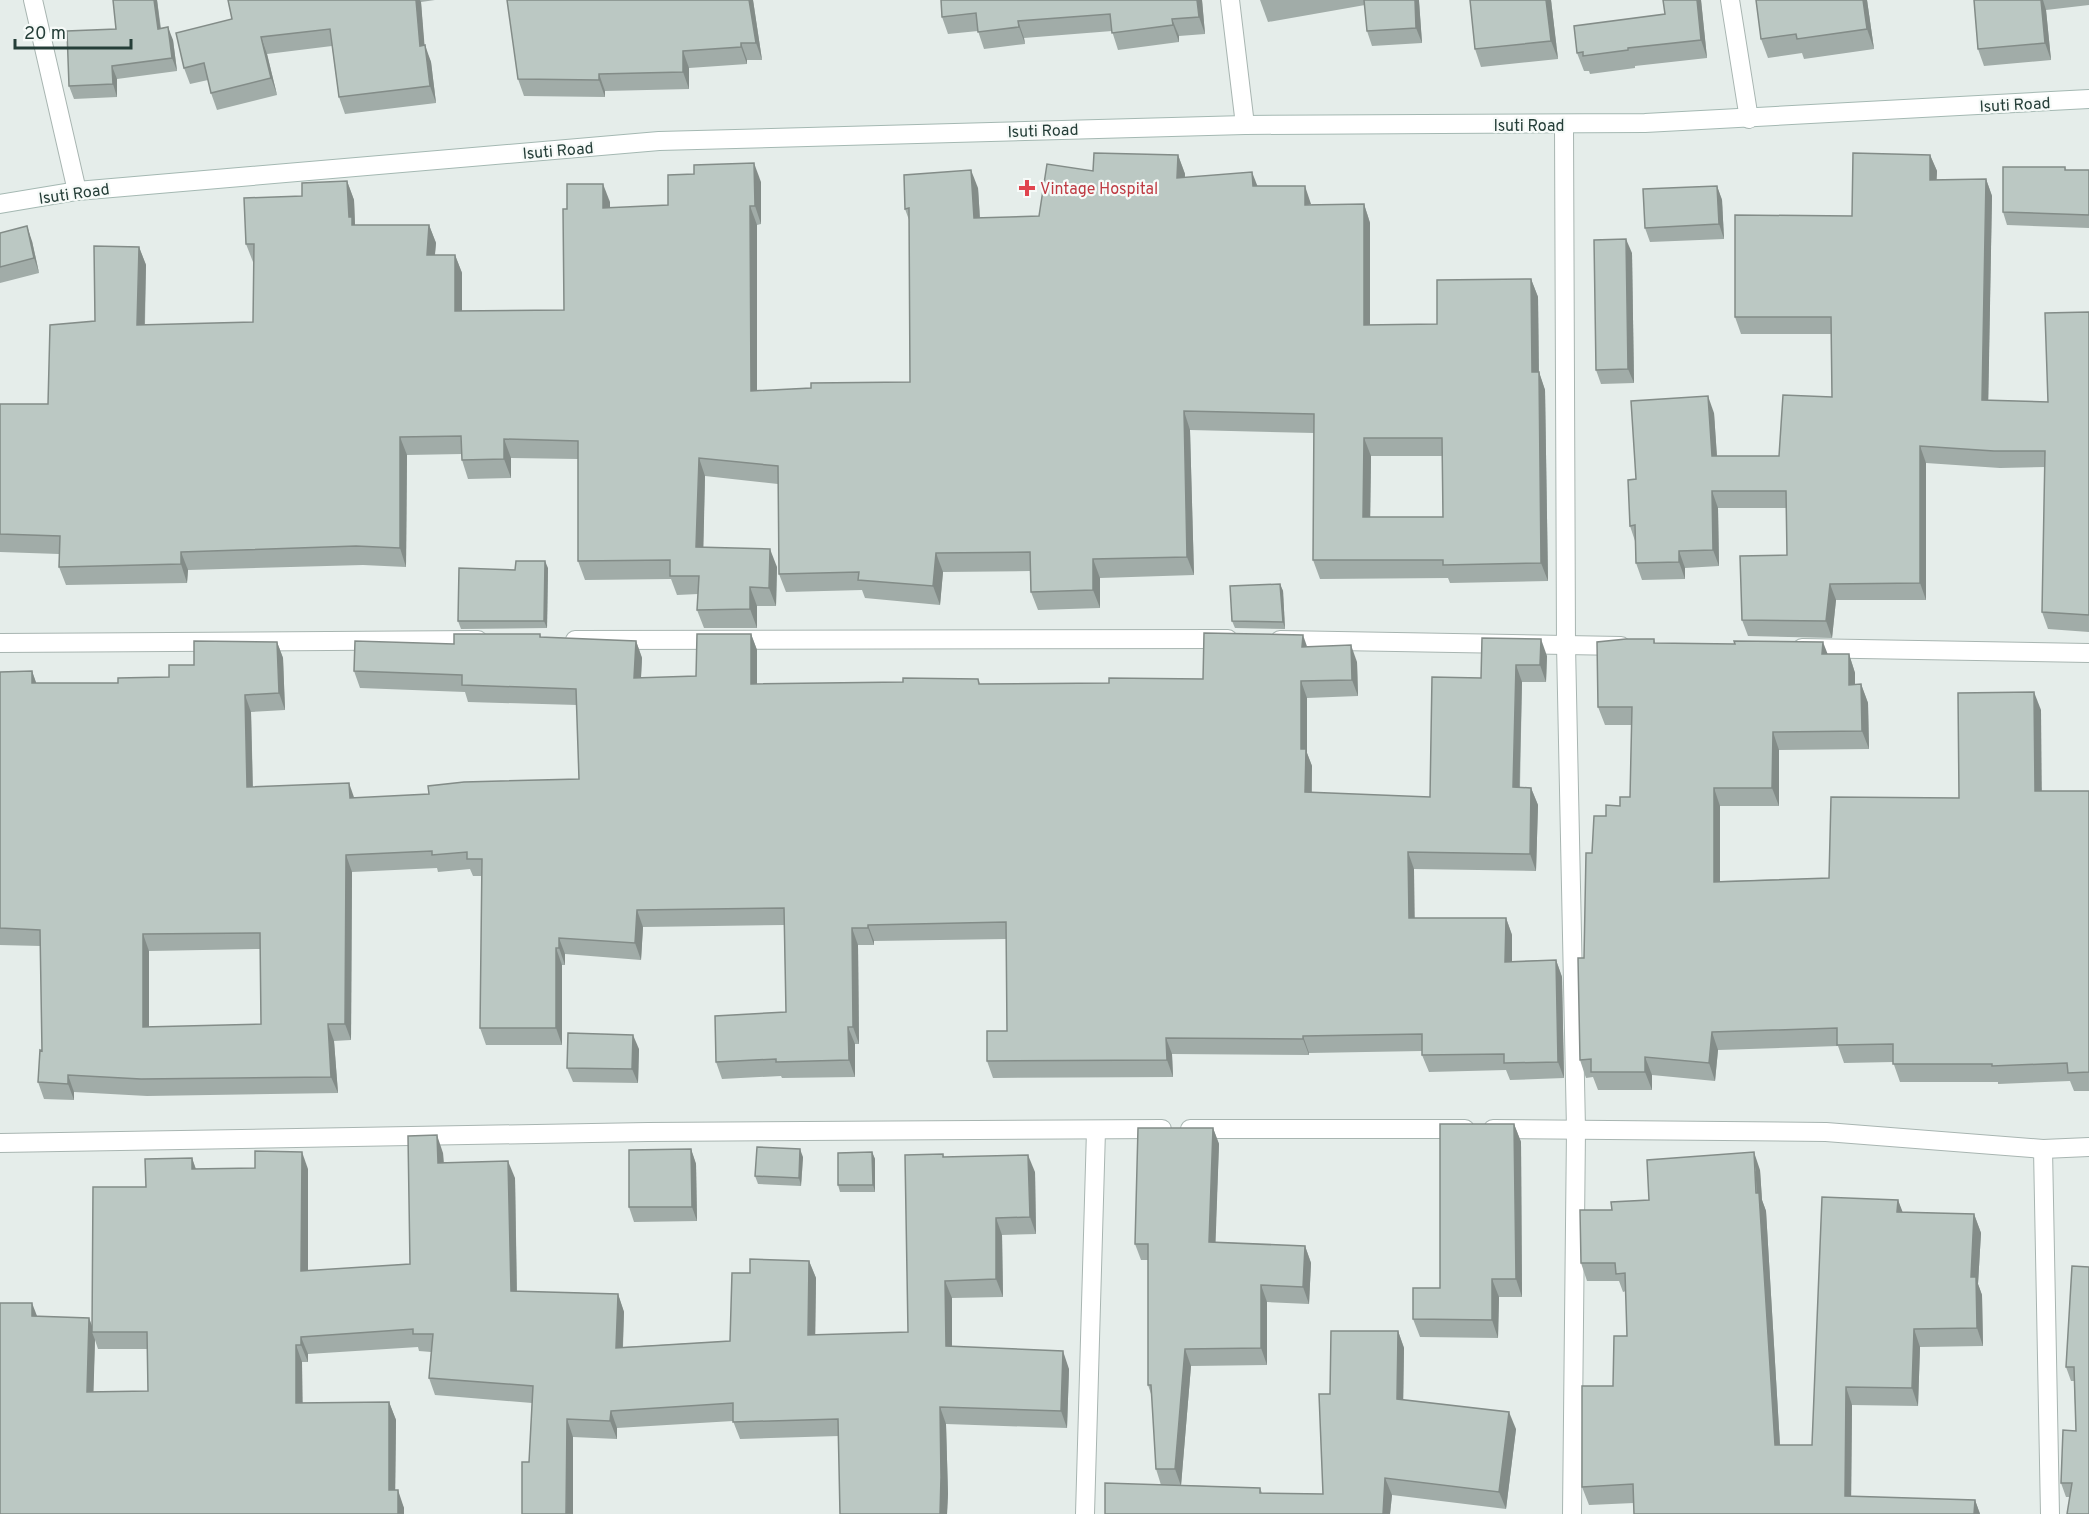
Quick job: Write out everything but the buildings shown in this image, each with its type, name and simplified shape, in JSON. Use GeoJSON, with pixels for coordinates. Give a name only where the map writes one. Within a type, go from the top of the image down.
{"type":"FeatureCollection","features":[{"type":"Feature","properties":{"kind":"street"},"geometry":{"type":"LineString","coordinates":[[33,0],[77,191]]}},
{"type":"Feature","properties":{"kind":"street"},"geometry":{"type":"LineString","coordinates":[[1230,0],[1245,125]]}},
{"type":"Feature","properties":{"kind":"street"},"geometry":{"type":"LineString","coordinates":[[1730,0],[1749,119]]}},
{"type":"Feature","properties":{"kind":"street","name":"Isuti Road"},"geometry":{"type":"LineString","coordinates":[[0,204],[77,191],[660,141],[1245,125],[1564,125],[1749,119],[2089,99]]}},
{"type":"Feature","properties":{"kind":"street"},"geometry":{"type":"LineString","coordinates":[[1564,125],[1566,645],[1576,1129],[1572,1514]]}},
{"type":"Feature","properties":{"kind":"street"},"geometry":{"type":"LineString","coordinates":[[554,640],[1244,639]]}},
{"type":"Feature","properties":{"kind":"street"},"geometry":{"type":"LineString","coordinates":[[0,643],[78,640],[495,640]]}},
{"type":"Feature","properties":{"kind":"street"},"geometry":{"type":"LineString","coordinates":[[1267,640],[1638,646]]}},
{"type":"Feature","properties":{"kind":"street"},"geometry":{"type":"LineString","coordinates":[[1780,648],[2089,653]]}},
{"type":"Feature","properties":{"kind":"street"},"geometry":{"type":"LineString","coordinates":[[0,1143],[660,1132],[1576,1129],[1826,1132],[2043,1149],[2089,1147]]}},
{"type":"Feature","properties":{"kind":"street"},"geometry":{"type":"LineString","coordinates":[[1085,1514],[1096,1130]]}},
{"type":"Feature","properties":{"kind":"street"},"geometry":{"type":"LineString","coordinates":[[2043,1149],[2050,1514]]}},
{"type":"Feature","properties":{"kind":"place","name":"Vintage Hospital"},"geometry":{"type":"Point","coordinates":[1027,188]}}]}
